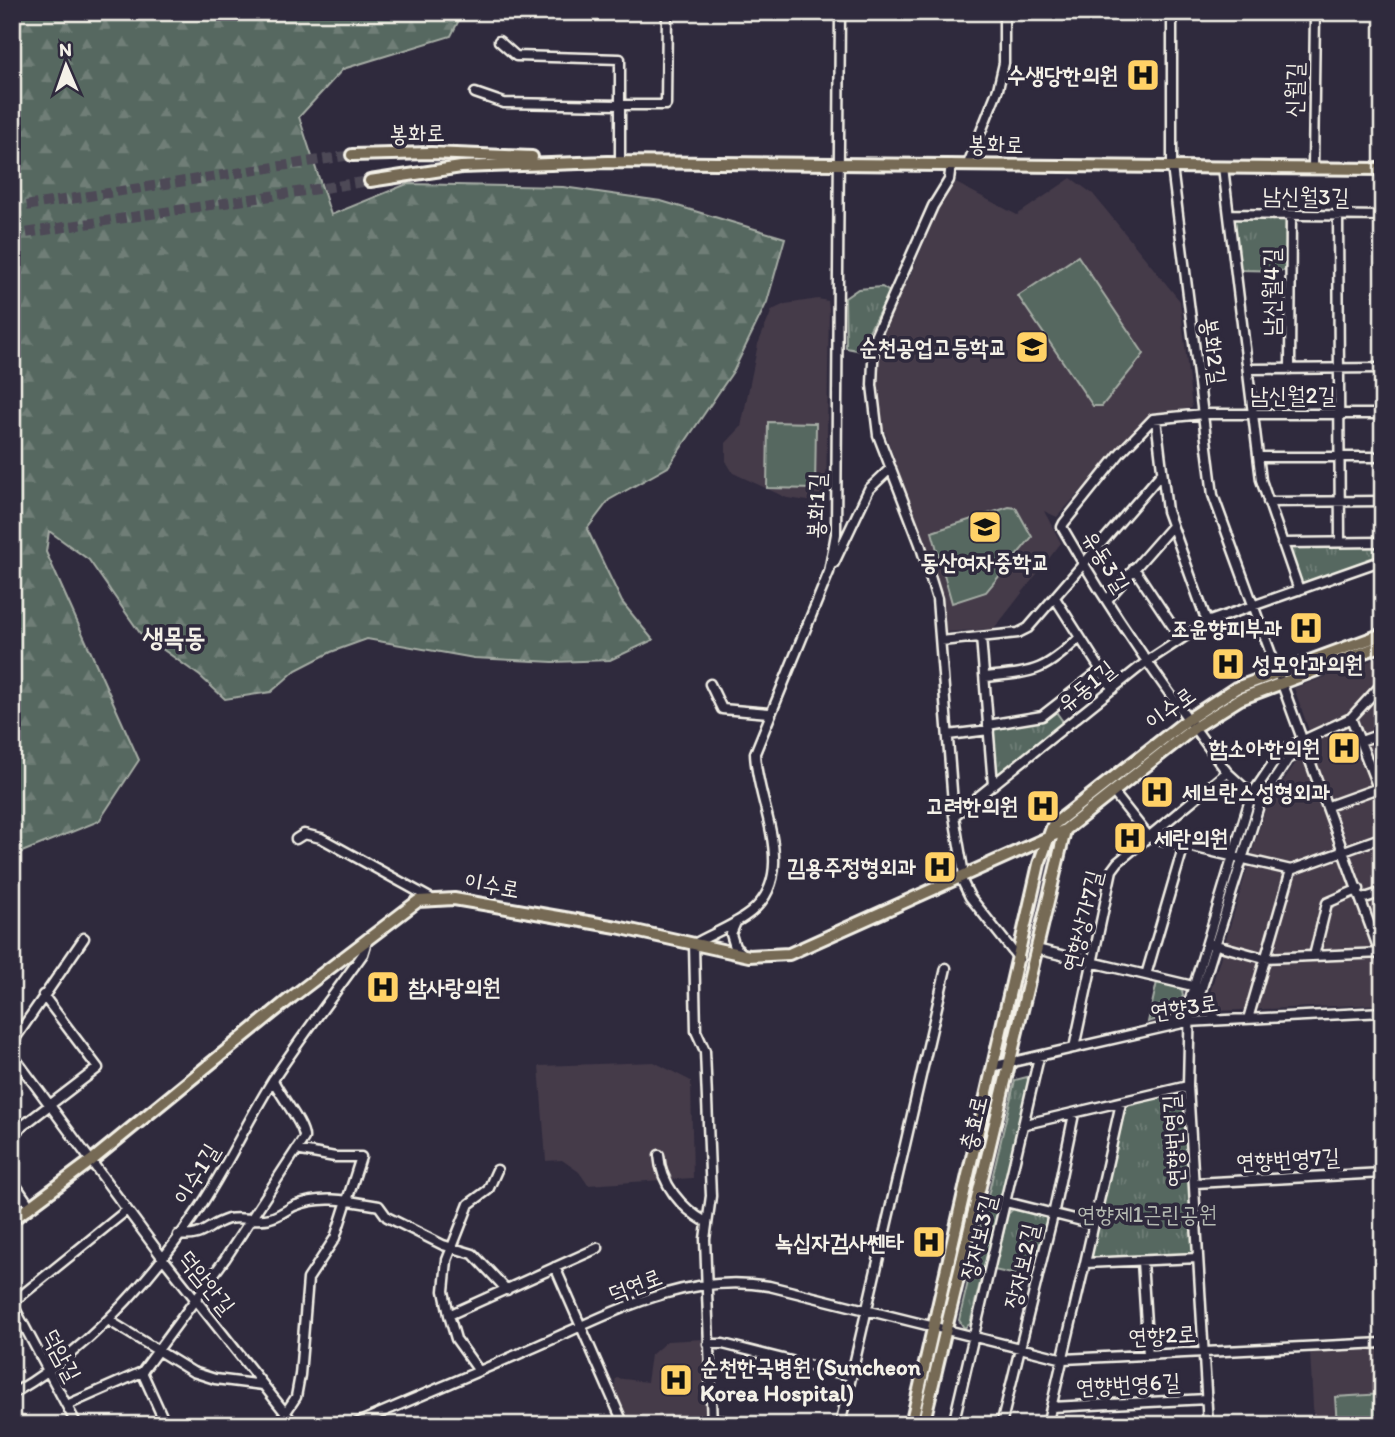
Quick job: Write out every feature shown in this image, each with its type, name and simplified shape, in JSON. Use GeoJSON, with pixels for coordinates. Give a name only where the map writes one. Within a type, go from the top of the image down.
{"type":"FeatureCollection","features":[{"type":"Feature","properties":{"kind":"main road","name":"봉화로"},"geometry":{"type":"LineString","coordinates":[[352,155],[431,153],[614,162]]}},
{"type":"Feature","properties":{"kind":"main road","name":"봉화로"},"geometry":{"type":"LineString","coordinates":[[370,181],[461,167],[614,162],[1383,169]]}},
{"type":"Feature","properties":{"kind":"main road","name":"이수로"},"geometry":{"type":"LineString","coordinates":[[1046,839],[1053,825],[1236,688],[1383,634]]}},
{"type":"Feature","properties":{"kind":"main road","name":"이수로"},"geometry":{"type":"LineString","coordinates":[[12,1220],[91,1161],[409,905],[430,898],[465,901],[745,955],[776,956],[802,951],[1065,830],[1114,793],[1190,724],[1240,699],[1383,645]]}},
{"type":"Feature","properties":{"kind":"main road","name":"충효로"},"geometry":{"type":"LineString","coordinates":[[911,1425],[941,1328],[1065,830]]}},
{"type":"Feature","properties":{"kind":"main road","name":"충효로"},"geometry":{"type":"LineString","coordinates":[[923,1425],[995,1066],[1046,839]]}},
{"type":"Feature","properties":{"kind":"main road"},"geometry":{"type":"LineString","coordinates":[[1024,849],[1033,850],[1039,864]]}},
{"type":"Feature","properties":{"kind":"street"},"geometry":{"type":"LineString","coordinates":[[475,93],[505,103],[666,105],[667,12]]}},
{"type":"Feature","properties":{"kind":"street","name":"봉화1길"},"geometry":{"type":"LineString","coordinates":[[694,944],[737,922],[761,902],[768,889],[774,864],[774,844],[755,773],[755,753],[769,713],[830,572],[836,534],[841,12]]}},
{"type":"Feature","properties":{"kind":"street"},"geometry":{"type":"LineString","coordinates":[[968,164],[990,110],[1004,63],[1004,12]]}},
{"type":"Feature","properties":{"kind":"street","name":"봉화2길"},"geometry":{"type":"LineString","coordinates":[[1171,12],[1172,167],[1213,495],[1382,956]]}},
{"type":"Feature","properties":{"kind":"street","name":"신월길"},"geometry":{"type":"LineString","coordinates":[[1313,168],[1315,12]]}},
{"type":"Feature","properties":{"kind":"street"},"geometry":{"type":"LineString","coordinates":[[499,41],[516,56],[620,59],[620,105],[614,162]]}},
{"type":"Feature","properties":{"kind":"street"},"geometry":{"type":"LineString","coordinates":[[951,164],[949,180],[933,206],[874,339],[871,375],[878,435],[937,599],[954,816],[962,876],[970,897],[1019,959]]}},
{"type":"Feature","properties":{"kind":"street","name":"남신월3길"},"geometry":{"type":"LineString","coordinates":[[1223,167],[1261,480],[1299,590]]}},
{"type":"Feature","properties":{"kind":"street","name":"남신월3길"},"geometry":{"type":"LineString","coordinates":[[1229,214],[1383,216]]}},
{"type":"Feature","properties":{"kind":"street","name":"남신월4길"},"geometry":{"type":"LineString","coordinates":[[1290,369],[1291,215]]}},
{"type":"Feature","properties":{"kind":"street"},"geometry":{"type":"LineString","coordinates":[[1338,215],[1340,542]]}},
{"type":"Feature","properties":{"kind":"street","name":"남신월4길"},"geometry":{"type":"LineString","coordinates":[[1248,369],[1383,368]]}},
{"type":"Feature","properties":{"kind":"street"},"geometry":{"type":"LineString","coordinates":[[1203,414],[1156,419],[1161,474],[1172,526],[1207,622]]}},
{"type":"Feature","properties":{"kind":"street","name":"남신월2길"},"geometry":{"type":"LineString","coordinates":[[1203,414],[1383,414]]}},
{"type":"Feature","properties":{"kind":"street","name":"유동3길"},"geometry":{"type":"LineString","coordinates":[[1156,419],[1144,426],[1062,527],[1146,662],[1227,772]]}},
{"type":"Feature","properties":{"kind":"street"},"geometry":{"type":"LineString","coordinates":[[1259,457],[1383,457]]}},
{"type":"Feature","properties":{"kind":"street"},"geometry":{"type":"LineString","coordinates":[[830,572],[869,489],[891,468]]}},
{"type":"Feature","properties":{"kind":"street"},"geometry":{"type":"LineString","coordinates":[[940,641],[1018,632],[1028,628],[1161,474]]}},
{"type":"Feature","properties":{"kind":"street"},"geometry":{"type":"LineString","coordinates":[[1268,502],[1383,501]]}},
{"type":"Feature","properties":{"kind":"street"},"geometry":{"type":"LineString","coordinates":[[1107,600],[1172,526]]}},
{"type":"Feature","properties":{"kind":"street"},"geometry":{"type":"LineString","coordinates":[[1282,543],[1383,542]]}},
{"type":"Feature","properties":{"kind":"street","name":"유동1길"},"geometry":{"type":"LineString","coordinates":[[954,816],[1146,662],[1207,622],[1383,560]]}},
{"type":"Feature","properties":{"kind":"street"},"geometry":{"type":"LineString","coordinates":[[1135,568],[1181,639]]}},
{"type":"Feature","properties":{"kind":"street"},"geometry":{"type":"LineString","coordinates":[[1055,598],[1113,689]]}},
{"type":"Feature","properties":{"kind":"street"},"geometry":{"type":"LineString","coordinates":[[985,677],[1033,672],[1044,668],[1080,636]]}},
{"type":"Feature","properties":{"kind":"street"},"geometry":{"type":"LineString","coordinates":[[981,637],[993,785]]}},
{"type":"Feature","properties":{"kind":"street"},"geometry":{"type":"LineString","coordinates":[[948,735],[1042,716],[1101,670]]}},
{"type":"Feature","properties":{"kind":"street"},"geometry":{"type":"LineString","coordinates":[[1383,683],[1351,718],[1380,787],[1383,802]]}},
{"type":"Feature","properties":{"kind":"street"},"geometry":{"type":"LineString","coordinates":[[710,684],[722,709],[769,713]]}},
{"type":"Feature","properties":{"kind":"street","name":"연향번영길"},"geometry":{"type":"LineString","coordinates":[[1208,1425],[1188,1086],[1187,1022],[1237,857],[1251,796],[1282,750],[1351,718]]}},
{"type":"Feature","properties":{"kind":"street"},"geometry":{"type":"LineString","coordinates":[[1360,741],[1383,733]]}},
{"type":"Feature","properties":{"kind":"street","name":"연향번영길"},"geometry":{"type":"LineString","coordinates":[[1237,857],[1260,802],[1287,759],[1307,749]]}},
{"type":"Feature","properties":{"kind":"street"},"geometry":{"type":"LineString","coordinates":[[1227,772],[1260,802]]}},
{"type":"Feature","properties":{"kind":"street","name":"연향상가7길"},"geometry":{"type":"LineString","coordinates":[[1074,1048],[1112,870],[1227,772]]}},
{"type":"Feature","properties":{"kind":"street"},"geometry":{"type":"LineString","coordinates":[[1328,806],[1380,787]]}},
{"type":"Feature","properties":{"kind":"street"},"geometry":{"type":"LineString","coordinates":[[1114,793],[1149,837],[1292,870],[1383,837]]}},
{"type":"Feature","properties":{"kind":"street"},"geometry":{"type":"LineString","coordinates":[[296,839],[304,834],[321,838],[430,898]]}},
{"type":"Feature","properties":{"kind":"street"},"geometry":{"type":"LineString","coordinates":[[1146,975],[1184,845]]}},
{"type":"Feature","properties":{"kind":"street"},"geometry":{"type":"LineString","coordinates":[[1248,1019],[1292,870]]}},
{"type":"Feature","properties":{"kind":"street"},"geometry":{"type":"LineString","coordinates":[[1314,956],[1326,904],[1359,889]]}},
{"type":"Feature","properties":{"kind":"street"},"geometry":{"type":"LineString","coordinates":[[1362,900],[1383,892]]}},
{"type":"Feature","properties":{"kind":"street"},"geometry":{"type":"LineString","coordinates":[[737,922],[732,939],[745,955]]}},
{"type":"Feature","properties":{"kind":"street","name":"이수1길"},"geometry":{"type":"LineString","coordinates":[[12,1394],[49,1372],[108,1320],[196,1213],[273,1080],[363,954],[369,937]]}},
{"type":"Feature","properties":{"kind":"street"},"geometry":{"type":"LineString","coordinates":[[12,1043],[84,938]]}},
{"type":"Feature","properties":{"kind":"street"},"geometry":{"type":"LineString","coordinates":[[1210,943],[1264,958],[1382,956]]}},
{"type":"Feature","properties":{"kind":"street"},"geometry":{"type":"LineString","coordinates":[[694,944],[696,1031],[705,1051],[711,1203],[706,1222],[706,1283],[712,1421],[740,1425]]}},
{"type":"Feature","properties":{"kind":"street"},"geometry":{"type":"LineString","coordinates":[[1036,949],[1197,987]]}},
{"type":"Feature","properties":{"kind":"street"},"geometry":{"type":"LineString","coordinates":[[840,1425],[946,968]]}},
{"type":"Feature","properties":{"kind":"street"},"geometry":{"type":"LineString","coordinates":[[12,1134],[98,1068],[43,995]]}},
{"type":"Feature","properties":{"kind":"street"},"geometry":{"type":"LineString","coordinates":[[1168,1025],[1194,1000],[1218,1020]]}},
{"type":"Feature","properties":{"kind":"street","name":"연향3로"},"geometry":{"type":"LineString","coordinates":[[995,1066],[1187,1022],[1383,1012]]}},
{"type":"Feature","properties":{"kind":"street","name":"덕암안길"},"geometry":{"type":"LineString","coordinates":[[12,1054],[162,1256],[295,1425]]}},
{"type":"Feature","properties":{"kind":"street","name":"장자보3길"},"geometry":{"type":"LineString","coordinates":[[953,1425],[1026,1124],[1039,1057]]}},
{"type":"Feature","properties":{"kind":"street"},"geometry":{"type":"LineString","coordinates":[[66,1405],[142,1372],[196,1298],[296,1150],[304,1132],[273,1080]]}},
{"type":"Feature","properties":{"kind":"street"},"geometry":{"type":"LineString","coordinates":[[1026,1124],[1188,1086]]}},
{"type":"Feature","properties":{"kind":"street"},"geometry":{"type":"LineString","coordinates":[[1047,1425],[1121,1103]]}},
{"type":"Feature","properties":{"kind":"street","name":"장자보2길"},"geometry":{"type":"LineString","coordinates":[[1001,1425],[1053,1214],[1074,1114]]}},
{"type":"Feature","properties":{"kind":"street"},"geometry":{"type":"LineString","coordinates":[[286,1412],[296,1397],[300,1375],[308,1279],[335,1238],[361,1157],[335,1157],[296,1150]]}},
{"type":"Feature","properties":{"kind":"street"},"geometry":{"type":"LineString","coordinates":[[659,1155],[669,1188],[685,1208],[706,1222]]}},
{"type":"Feature","properties":{"kind":"street"},"geometry":{"type":"LineString","coordinates":[[479,1371],[456,1339],[443,1278],[469,1204],[488,1190],[497,1170]]}},
{"type":"Feature","properties":{"kind":"street","name":"연향번영7길"},"geometry":{"type":"LineString","coordinates":[[1195,1183],[1383,1173]]}},
{"type":"Feature","properties":{"kind":"street"},"geometry":{"type":"LineString","coordinates":[[12,1181],[30,1206]]}},
{"type":"Feature","properties":{"kind":"street"},"geometry":{"type":"LineString","coordinates":[[178,1236],[195,1237],[227,1220],[268,1219],[310,1201],[330,1198],[379,1206],[387,1217],[452,1248],[473,1254],[507,1290]]}},
{"type":"Feature","properties":{"kind":"street"},"geometry":{"type":"LineString","coordinates":[[1006,1202],[1094,1224]]}},
{"type":"Feature","properties":{"kind":"street"},"geometry":{"type":"LineString","coordinates":[[12,1303],[127,1210]]}},
{"type":"Feature","properties":{"kind":"street"},"geometry":{"type":"LineString","coordinates":[[449,1315],[598,1248]]}},
{"type":"Feature","properties":{"kind":"street"},"geometry":{"type":"LineString","coordinates":[[1085,1263],[1198,1258]]}},
{"type":"Feature","properties":{"kind":"street"},"geometry":{"type":"LineString","coordinates":[[1142,1261],[1147,1355]]}},
{"type":"Feature","properties":{"kind":"street"},"geometry":{"type":"LineString","coordinates":[[555,1267],[624,1425]]}},
{"type":"Feature","properties":{"kind":"street","name":"덕연로"},"geometry":{"type":"LineString","coordinates":[[353,1425],[650,1297],[706,1283],[740,1282],[769,1286],[941,1328]]}},
{"type":"Feature","properties":{"kind":"street","name":"덕암길"},"geometry":{"type":"LineString","coordinates":[[12,1303],[77,1425]]}},
{"type":"Feature","properties":{"kind":"street"},"geometry":{"type":"LineString","coordinates":[[108,1320],[192,1372],[263,1385]]}},
{"type":"Feature","properties":{"kind":"street","name":"연향2로"},"geometry":{"type":"LineString","coordinates":[[941,1328],[1064,1359],[1383,1343]]}},
{"type":"Feature","properties":{"kind":"street"},"geometry":{"type":"LineString","coordinates":[[708,1344],[723,1344],[851,1376]]}},
{"type":"Feature","properties":{"kind":"street"},"geometry":{"type":"LineString","coordinates":[[142,1372],[166,1425]]}},
{"type":"Feature","properties":{"kind":"street","name":"연향번영6길"},"geometry":{"type":"LineString","coordinates":[[1052,1407],[1207,1399]]}},
{"type":"Feature","properties":{"kind":"shaded area","name":"순천공업고등학교"},"geometry":{"type":"Polygon","coordinates":[[[1071,178],[1093,194],[1180,301],[1192,408],[1151,414],[1057,517],[1044,511],[1061,543],[994,629],[946,632],[943,596],[881,421],[875,362],[881,332],[911,274],[946,191],[954,182],[1017,215],[1071,178]]]}},
{"type":"Feature","properties":{"kind":"shaded area"},"geometry":{"type":"Polygon","coordinates":[[[818,299],[828,301],[829,308],[826,501],[815,502],[787,498],[733,473],[726,461],[726,443],[741,427],[758,344],[772,310],[785,304],[818,299]]]}},
{"type":"Feature","properties":{"kind":"shaded area"},"geometry":{"type":"Polygon","coordinates":[[[1383,656],[1383,1004],[1218,1011],[1210,998],[1211,989],[1266,806],[1312,739],[1294,688],[1383,656]]]}},
{"type":"Feature","properties":{"kind":"shaded area"},"geometry":{"type":"Polygon","coordinates":[[[654,1062],[691,1081],[693,1178],[588,1185],[579,1172],[562,1160],[546,1161],[539,1066],[654,1062]]]}},
{"type":"Feature","properties":{"kind":"shaded area","name":"순천한국병원 (Suncheon Korea Hospital)"},"geometry":{"type":"Polygon","coordinates":[[[704,1339],[708,1425],[632,1425],[614,1389],[616,1378],[647,1382],[651,1355],[667,1341],[704,1339]]]}},
{"type":"Feature","properties":{"kind":"shaded area"},"geometry":{"type":"Polygon","coordinates":[[[1383,1348],[1383,1425],[1314,1425],[1310,1352],[1383,1348]]]}},
{"type":"Feature","properties":{"kind":"green space"},"geometry":{"type":"Polygon","coordinates":[[[12,12],[463,12],[451,36],[343,69],[299,117],[331,215],[407,184],[563,187],[661,201],[785,238],[767,302],[734,370],[668,467],[609,500],[587,529],[622,602],[653,640],[610,660],[553,662],[474,658],[367,639],[331,652],[296,670],[271,692],[225,699],[200,676],[140,633],[89,560],[49,531],[46,552],[139,760],[99,821],[12,856],[12,12]]]}},
{"type":"Feature","properties":{"kind":"green space"},"geometry":{"type":"Polygon","coordinates":[[[1233,216],[1288,217],[1288,271],[1239,270],[1233,216]]]}},
{"type":"Feature","properties":{"kind":"green space"},"geometry":{"type":"Polygon","coordinates":[[[1078,256],[1144,354],[1102,406],[1093,406],[1018,296],[1078,256]]]}},
{"type":"Feature","properties":{"kind":"green space"},"geometry":{"type":"Polygon","coordinates":[[[882,287],[890,292],[869,331],[867,352],[846,348],[845,298],[858,289],[882,287]]]}},
{"type":"Feature","properties":{"kind":"green space"},"geometry":{"type":"Polygon","coordinates":[[[768,422],[816,423],[815,489],[767,488],[768,422]]]}},
{"type":"Feature","properties":{"kind":"green space"},"geometry":{"type":"Polygon","coordinates":[[[1009,507],[1016,508],[1032,537],[986,592],[952,603],[932,532],[1009,507]]]}},
{"type":"Feature","properties":{"kind":"green space"},"geometry":{"type":"Polygon","coordinates":[[[1382,545],[1382,555],[1301,586],[1288,547],[1382,545]]]}},
{"type":"Feature","properties":{"kind":"green space"},"geometry":{"type":"Polygon","coordinates":[[[1054,709],[1064,723],[1000,774],[994,773],[990,730],[1032,722],[1054,709]]]}},
{"type":"Feature","properties":{"kind":"green space"},"geometry":{"type":"Polygon","coordinates":[[[1157,982],[1182,989],[1183,996],[1174,1014],[1148,1022],[1157,982]]]}},
{"type":"Feature","properties":{"kind":"green space"},"geometry":{"type":"Polygon","coordinates":[[[1027,1077],[1029,1083],[970,1324],[964,1328],[959,1320],[1015,1080],[1027,1077]]]}},
{"type":"Feature","properties":{"kind":"green space","name":"연향제1근린공원"},"geometry":{"type":"Polygon","coordinates":[[[1185,1091],[1194,1252],[1188,1256],[1090,1260],[1126,1104],[1185,1091]]]}},
{"type":"Feature","properties":{"kind":"green space"},"geometry":{"type":"Polygon","coordinates":[[[1015,1207],[1044,1214],[1048,1223],[1034,1279],[994,1270],[1008,1214],[1015,1207]]]}},
{"type":"Feature","properties":{"kind":"green space"},"geometry":{"type":"Polygon","coordinates":[[[1383,1394],[1383,1425],[1337,1425],[1335,1397],[1383,1394]]]}},
{"type":"Feature","properties":{"kind":"tunnel"},"geometry":{"type":"LineString","coordinates":[[12,208],[352,155]]}},
{"type":"Feature","properties":{"kind":"tunnel"},"geometry":{"type":"LineString","coordinates":[[12,235],[370,181]]}},
{"type":"Feature","properties":{"kind":"place","name":"수생당한의원"},"geometry":{"type":"Point","coordinates":[1143,75]}},
{"type":"Feature","properties":{"kind":"place","name":"순천공업고등학교"},"geometry":{"type":"Point","coordinates":[1032,347]}},
{"type":"Feature","properties":{"kind":"place","name":"동산여자중학교"},"geometry":{"type":"Point","coordinates":[985,527]}},
{"type":"Feature","properties":{"kind":"place","name":"조윤향피부과"},"geometry":{"type":"Point","coordinates":[1306,628]}},
{"type":"Feature","properties":{"kind":"place","name":"성모안과의원"},"geometry":{"type":"Point","coordinates":[1228,664]}},
{"type":"Feature","properties":{"kind":"place","name":"함소아한의원"},"geometry":{"type":"Point","coordinates":[1344,748]}},
{"type":"Feature","properties":{"kind":"place","name":"세브란스성형외과"},"geometry":{"type":"Point","coordinates":[1157,792]}},
{"type":"Feature","properties":{"kind":"place","name":"고려한의원"},"geometry":{"type":"Point","coordinates":[1043,806]}},
{"type":"Feature","properties":{"kind":"place","name":"세란의원"},"geometry":{"type":"Point","coordinates":[1130,838]}},
{"type":"Feature","properties":{"kind":"place","name":"김용주정형외과"},"geometry":{"type":"Point","coordinates":[940,867]}},
{"type":"Feature","properties":{"kind":"place","name":"참사랑의원"},"geometry":{"type":"Point","coordinates":[383,987]}},
{"type":"Feature","properties":{"kind":"place","name":"녹십자검사쎈타"},"geometry":{"type":"Point","coordinates":[929,1242]}},
{"type":"Feature","properties":{"kind":"place","name":"순천한국병원 (Suncheon Korea Hospital)"},"geometry":{"type":"Point","coordinates":[676,1380]}},
{"type":"Feature","properties":{"kind":"district","name":"생목동"},"geometry":{"type":"Point","coordinates":[174,637]}}]}
